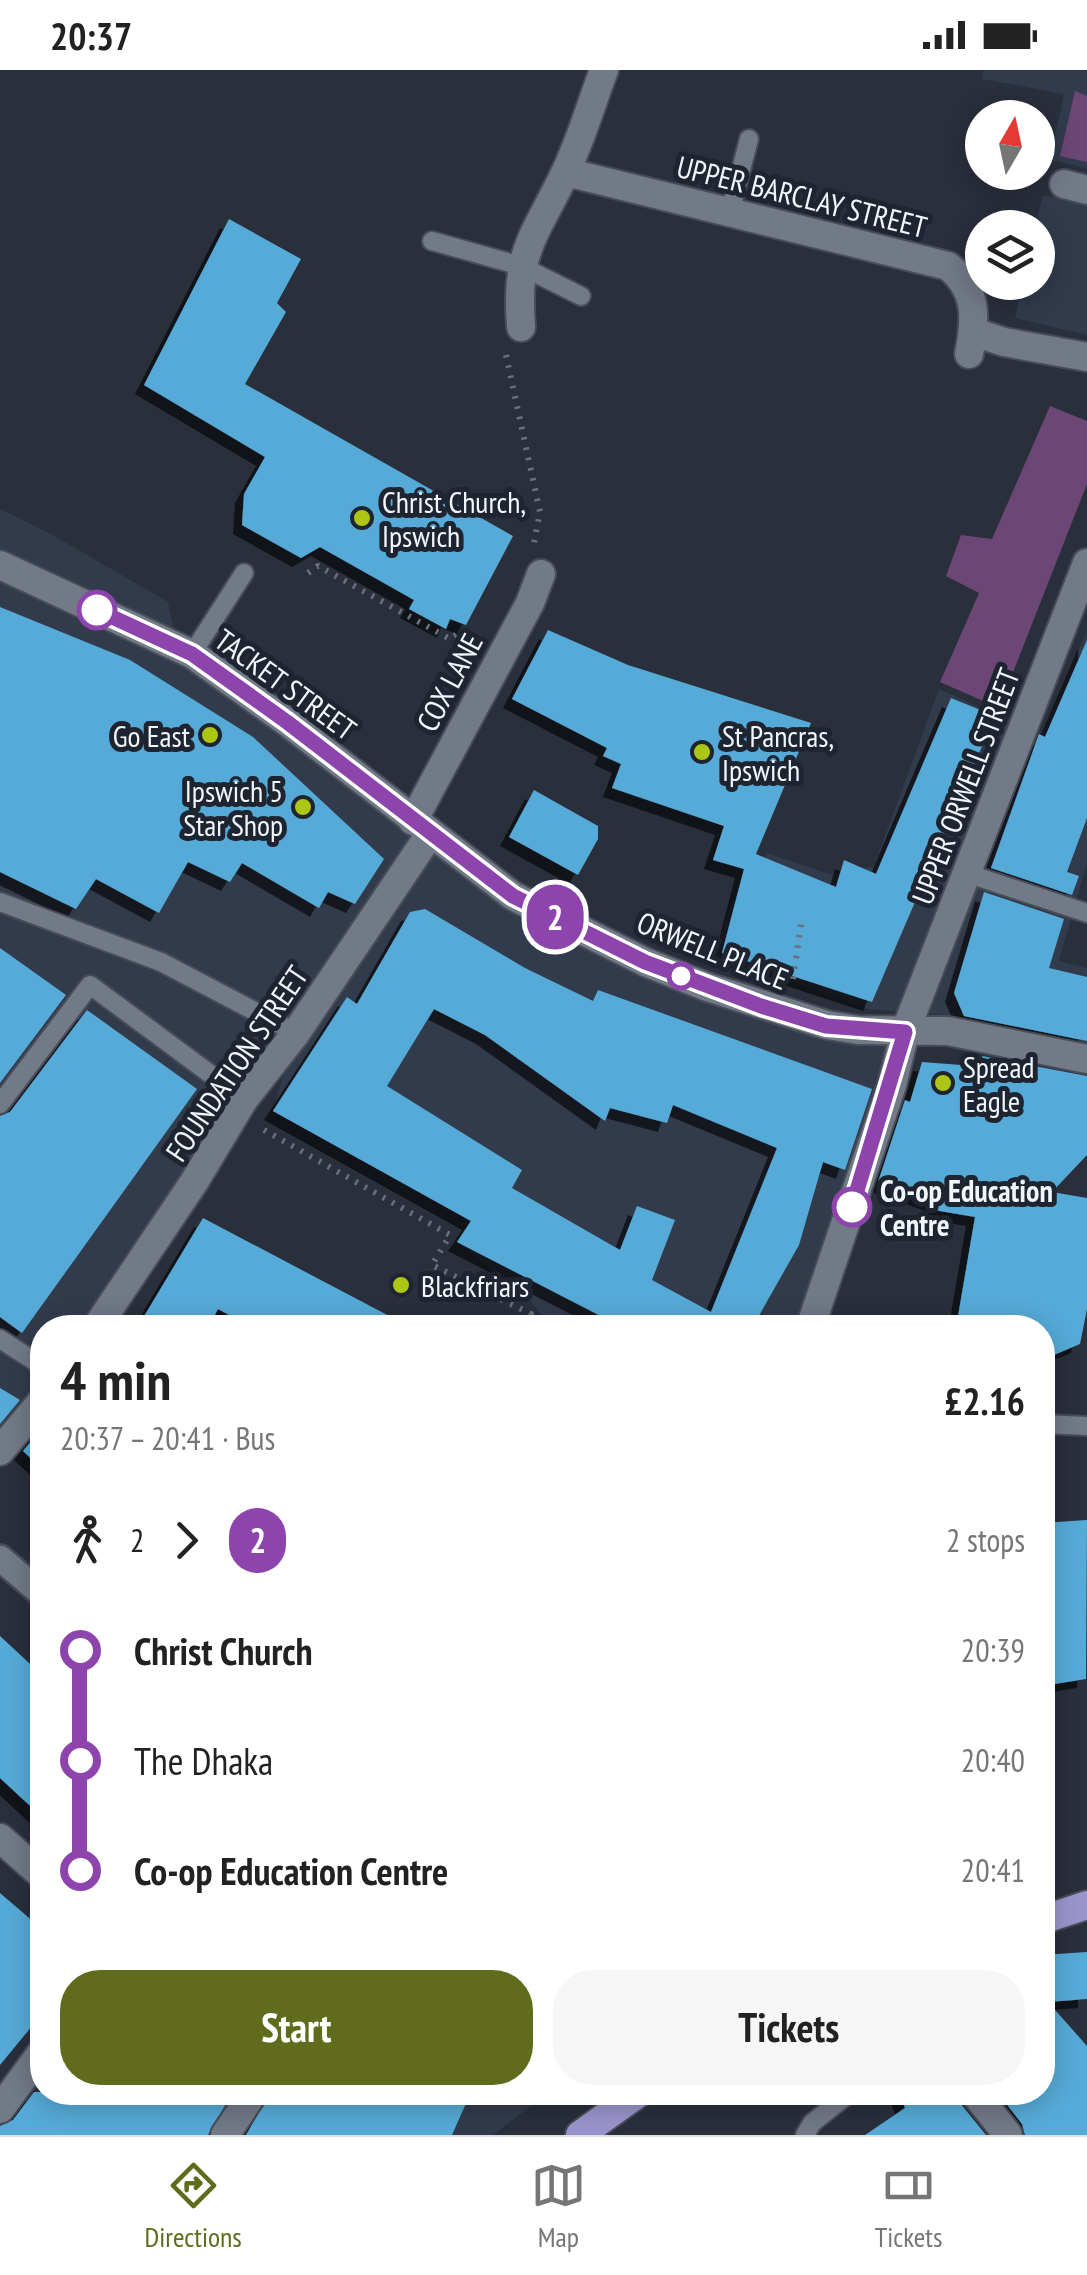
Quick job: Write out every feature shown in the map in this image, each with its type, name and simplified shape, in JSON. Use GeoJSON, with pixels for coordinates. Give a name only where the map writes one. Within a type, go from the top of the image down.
{"type":"FeatureCollection","features":[{"type":"Feature","properties":{"kind":"main road"},"geometry":{"type":"LineString","coordinates":[[1055,1916],[1087,1905]]}},
{"type":"Feature","properties":{"kind":"main road"},"geometry":{"type":"LineString","coordinates":[[1055,1922],[1087,1925]]}},
{"type":"Feature","properties":{"kind":"main road"},"geometry":{"type":"LineString","coordinates":[[580,2135],[622,2105]]}},
{"type":"Feature","properties":{"kind":"street"},"geometry":{"type":"LineString","coordinates":[[521,327],[521,266],[534,231],[566,172],[604,70]]}},
{"type":"Feature","properties":{"kind":"street","name":"UPPER BARCLAY STREET"},"geometry":{"type":"LineString","coordinates":[[566,172],[948,266],[962,277],[971,296],[975,314],[971,343],[1004,342],[1087,357]]}},
{"type":"Feature","properties":{"kind":"street","name":"UPPER ORWELL STREET"},"geometry":{"type":"LineString","coordinates":[[814,1315],[880,1122],[905,1032],[1087,564]]}},
{"type":"Feature","properties":{"kind":"street","name":"TACKET STREET"},"geometry":{"type":"LineString","coordinates":[[0,565],[192,654],[287,722],[422,828]]}},
{"type":"Feature","properties":{"kind":"street","name":"COX LANE"},"geometry":{"type":"LineString","coordinates":[[422,828],[541,574]]}},
{"type":"Feature","properties":{"kind":"street","name":"ORWELL PLACE"},"geometry":{"type":"LineString","coordinates":[[422,828],[513,896],[645,962],[788,1015],[858,1030],[948,1032],[1087,1060]]}},
{"type":"Feature","properties":{"kind":"street","name":"FOUNDATION STREET"},"geometry":{"type":"LineString","coordinates":[[105,1315],[244,1099],[296,1033],[422,828]]}},
{"type":"Feature","properties":{"kind":"street"},"geometry":{"type":"LineString","coordinates":[[0,1452],[30,1416]]}},
{"type":"Feature","properties":{"kind":"street"},"geometry":{"type":"LineString","coordinates":[[0,1558],[30,1584]]}},
{"type":"Feature","properties":{"kind":"street"},"geometry":{"type":"LineString","coordinates":[[0,1838],[30,1864]]}},
{"type":"Feature","properties":{"kind":"street"},"geometry":{"type":"LineString","coordinates":[[0,2109],[30,2068]]}},
{"type":"Feature","properties":{"kind":"street"},"geometry":{"type":"LineString","coordinates":[[225,2135],[245,2105]]}},
{"type":"Feature","properties":{"kind":"street"},"geometry":{"type":"LineString","coordinates":[[984,2105],[1008,2135]]}},
{"type":"Feature","properties":{"kind":"lane"},"geometry":{"type":"LineString","coordinates":[[730,212],[749,139]]}},
{"type":"Feature","properties":{"kind":"lane"},"geometry":{"type":"LineString","coordinates":[[432,241],[521,266],[580,296]]}},
{"type":"Feature","properties":{"kind":"lane"},"geometry":{"type":"LineString","coordinates":[[192,654],[244,573]]}},
{"type":"Feature","properties":{"kind":"lane"},"geometry":{"type":"LineString","coordinates":[[966,873],[1087,913]]}},
{"type":"Feature","properties":{"kind":"lane"},"geometry":{"type":"LineString","coordinates":[[0,902],[161,962],[296,1033]]}},
{"type":"Feature","properties":{"kind":"lane"},"geometry":{"type":"LineString","coordinates":[[0,1104],[90,985],[244,1099]]}},
{"type":"Feature","properties":{"kind":"lane"},"geometry":{"type":"LineString","coordinates":[[0,1339],[30,1358]]}},
{"type":"Feature","properties":{"kind":"lane"},"geometry":{"type":"LineString","coordinates":[[1055,1425],[1087,1426]]}},
{"type":"Feature","properties":{"kind":"lane"},"geometry":{"type":"LineString","coordinates":[[805,2135],[812,2123],[835,2105]]}},
{"type":"Feature","properties":{"kind":"path"},"geometry":{"type":"LineString","coordinates":[[521,327],[502,333],[540,512],[538,537],[522,564],[541,574]]}},
{"type":"Feature","properties":{"kind":"path"},"geometry":{"type":"LineString","coordinates":[[308,573],[318,566],[450,639],[459,633]]}},
{"type":"Feature","properties":{"kind":"path"},"geometry":{"type":"LineString","coordinates":[[788,1015],[802,924]]}},
{"type":"Feature","properties":{"kind":"path"},"geometry":{"type":"LineString","coordinates":[[244,1099],[247,1121],[450,1235],[432,1265],[530,1315]]}},
{"type":"Feature","properties":{"kind":"shaded area"},"geometry":{"type":"Polygon","coordinates":[[[983,70],[1087,70],[1087,168],[1055,161],[1055,136],[1064,94],[982,79],[983,70]]]}},
{"type":"Feature","properties":{"kind":"shaded area"},"geometry":{"type":"Polygon","coordinates":[[[1075,91],[1087,96],[1087,162],[1060,156],[1075,91]]]}},
{"type":"Feature","properties":{"kind":"shaded area"},"geometry":{"type":"Polygon","coordinates":[[[1043,195],[1087,204],[1087,335],[1015,318],[1019,300],[1055,300],[1055,210],[1039,210],[1043,195]]]}},
{"type":"Feature","properties":{"kind":"shaded area"},"geometry":{"type":"Polygon","coordinates":[[[1050,406],[1087,421],[1087,484],[999,708],[940,682],[979,593],[946,576],[961,535],[992,539],[1050,406]]]}},
{"type":"Feature","properties":{"kind":"shaded area"},"geometry":{"type":"Polygon","coordinates":[[[0,509],[168,602],[177,645],[430,834],[645,962],[905,1032],[814,1315],[541,1315],[528,1298],[457,1242],[470,1221],[273,1111],[295,1036],[104,1315],[30,1315],[30,1415],[0,1451],[0,509]]]}},
{"type":"Feature","properties":{"kind":"shaded area"},"geometry":{"type":"Polygon","coordinates":[[[1087,631],[1087,863],[1059,961],[1087,968],[1087,1044],[960,1016],[868,1009],[712,955],[742,879],[756,882],[767,853],[832,875],[874,866],[939,689],[1041,735],[1087,631]]]}},
{"type":"Feature","properties":{"kind":"shaded area"},"geometry":{"type":"Polygon","coordinates":[[[271,2105],[532,2105],[493,2135],[252,2135],[271,2105]]]}},
{"type":"Feature","properties":{"kind":"building"},"geometry":{"type":"Polygon","coordinates":[[[229,219],[301,259],[277,303],[286,312],[245,384],[513,536],[466,625],[450,619],[446,629],[409,609],[414,600],[320,547],[301,558],[242,525],[244,494],[265,457],[144,385],[229,219]]]}},
{"type":"Feature","properties":{"kind":"building"},"geometry":{"type":"Polygon","coordinates":[[[0,607],[130,660],[253,737],[384,859],[355,904],[328,892],[319,908],[242,863],[230,882],[188,862],[159,913],[96,879],[76,909],[0,872],[0,607]]]}},
{"type":"Feature","properties":{"kind":"building"},"geometry":{"type":"Polygon","coordinates":[[[548,630],[628,665],[811,723],[756,854],[836,887],[844,860],[876,874],[951,698],[995,716],[872,1002],[722,953],[744,869],[713,860],[724,826],[612,788],[621,764],[603,756],[607,748],[512,699],[548,630]]]}},
{"type":"Feature","properties":{"kind":"building"},"geometry":{"type":"Polygon","coordinates":[[[1087,640],[1087,818],[1067,872],[1079,876],[1072,895],[991,868],[1039,734],[1045,737],[1087,640]]]}},
{"type":"Feature","properties":{"kind":"building"},"geometry":{"type":"Polygon","coordinates":[[[534,790],[598,826],[598,839],[578,875],[509,837],[534,790]]]}},
{"type":"Feature","properties":{"kind":"building"},"geometry":{"type":"Polygon","coordinates":[[[984,892],[1064,919],[1049,968],[1087,977],[1087,1041],[964,1016],[954,993],[984,892]]]}},
{"type":"Feature","properties":{"kind":"building"},"geometry":{"type":"Polygon","coordinates":[[[425,909],[525,968],[593,1001],[598,990],[872,1089],[845,1170],[823,1162],[799,1245],[759,1315],[599,1315],[457,1242],[471,1221],[273,1111],[347,997],[357,1004],[410,912],[425,909]],[[434,1009],[387,1086],[522,1170],[512,1188],[620,1250],[637,1206],[675,1220],[652,1280],[711,1312],[777,1148],[673,1105],[667,1123],[610,1108],[605,1121],[485,1035],[434,1009]]]}},
{"type":"Feature","properties":{"kind":"building"},"geometry":{"type":"Polygon","coordinates":[[[0,948],[66,995],[0,1083],[0,948]]]}},
{"type":"Feature","properties":{"kind":"building"},"geometry":{"type":"Polygon","coordinates":[[[87,1010],[197,1089],[35,1315],[30,1315],[22,1333],[0,1317],[0,1116],[10,1112],[87,1010]]]}},
{"type":"Feature","properties":{"kind":"building"},"geometry":{"type":"Polygon","coordinates":[[[982,1056],[1087,1076],[1087,1155],[1052,1192],[1087,1198],[1087,1309],[1080,1344],[1055,1355],[1055,1315],[958,1315],[975,1217],[934,1210],[937,1203],[878,1182],[922,1062],[987,1067],[982,1056]]]}},
{"type":"Feature","properties":{"kind":"building"},"geometry":{"type":"Polygon","coordinates":[[[203,1218],[387,1315],[229,1315],[218,1309],[215,1315],[145,1315],[203,1218]]]}},
{"type":"Feature","properties":{"kind":"building"},"geometry":{"type":"Polygon","coordinates":[[[0,1388],[20,1400],[0,1424],[0,1388]]]}},
{"type":"Feature","properties":{"kind":"building"},"geometry":{"type":"Polygon","coordinates":[[[1087,1520],[1086,1679],[1055,1684],[1055,1522],[1087,1520]]]}},
{"type":"Feature","properties":{"kind":"building"},"geometry":{"type":"Polygon","coordinates":[[[0,1636],[30,1664],[30,1806],[0,1778],[0,1636]]]}},
{"type":"Feature","properties":{"kind":"building"},"geometry":{"type":"Polygon","coordinates":[[[0,1893],[30,1919],[30,2029],[0,2065],[0,1893]]]}},
{"type":"Feature","properties":{"kind":"building"},"geometry":{"type":"Polygon","coordinates":[[[1087,1952],[1087,1999],[1055,2001],[1055,1954],[1087,1952]]]}},
{"type":"Feature","properties":{"kind":"building"},"geometry":{"type":"Polygon","coordinates":[[[1055,2010],[1087,2046],[1087,2135],[1025,2135],[1022,2124],[1007,2105],[1055,2105],[1055,2010]]]}},
{"type":"Feature","properties":{"kind":"building"},"geometry":{"type":"Polygon","coordinates":[[[30,2097],[30,2105],[225,2105],[208,2135],[0,2135],[0,2126],[13,2120],[30,2097]]]}},
{"type":"Feature","properties":{"kind":"building"},"geometry":{"type":"Polygon","coordinates":[[[263,2105],[465,2105],[452,2135],[246,2135],[263,2105]]]}},
{"type":"Feature","properties":{"kind":"building"},"geometry":{"type":"Polygon","coordinates":[[[904,2105],[962,2105],[986,2135],[865,2135],[905,2108],[904,2105]]]}},
{"type":"Feature","properties":{"kind":"bus line","name":"2"},"geometry":{"type":"LineString","coordinates":[[97,610],[192,654],[513,896],[645,962],[761,1006],[826,1026],[905,1032],[852,1207]]}},
{"type":"Feature","properties":{"kind":"place","name":"Christ Church, Ipswich"},"geometry":{"type":"Point","coordinates":[362,518]}},
{"type":"Feature","properties":{"kind":"place","name":"Go East"},"geometry":{"type":"Point","coordinates":[210,735]}},
{"type":"Feature","properties":{"kind":"place","name":"St Pancras, Ipswich"},"geometry":{"type":"Point","coordinates":[702,752]}},
{"type":"Feature","properties":{"kind":"place","name":"Ipswich 5 Star Shop"},"geometry":{"type":"Point","coordinates":[303,807]}},
{"type":"Feature","properties":{"kind":"place","name":"Spread Eagle"},"geometry":{"type":"Point","coordinates":[943,1083]}},
{"type":"Feature","properties":{"kind":"place","name":"Co-op Education Centre"},"geometry":{"type":"Point","coordinates":[852,1207]}},
{"type":"Feature","properties":{"kind":"place","name":"Blackfriars"},"geometry":{"type":"Point","coordinates":[401,1285]}}]}
